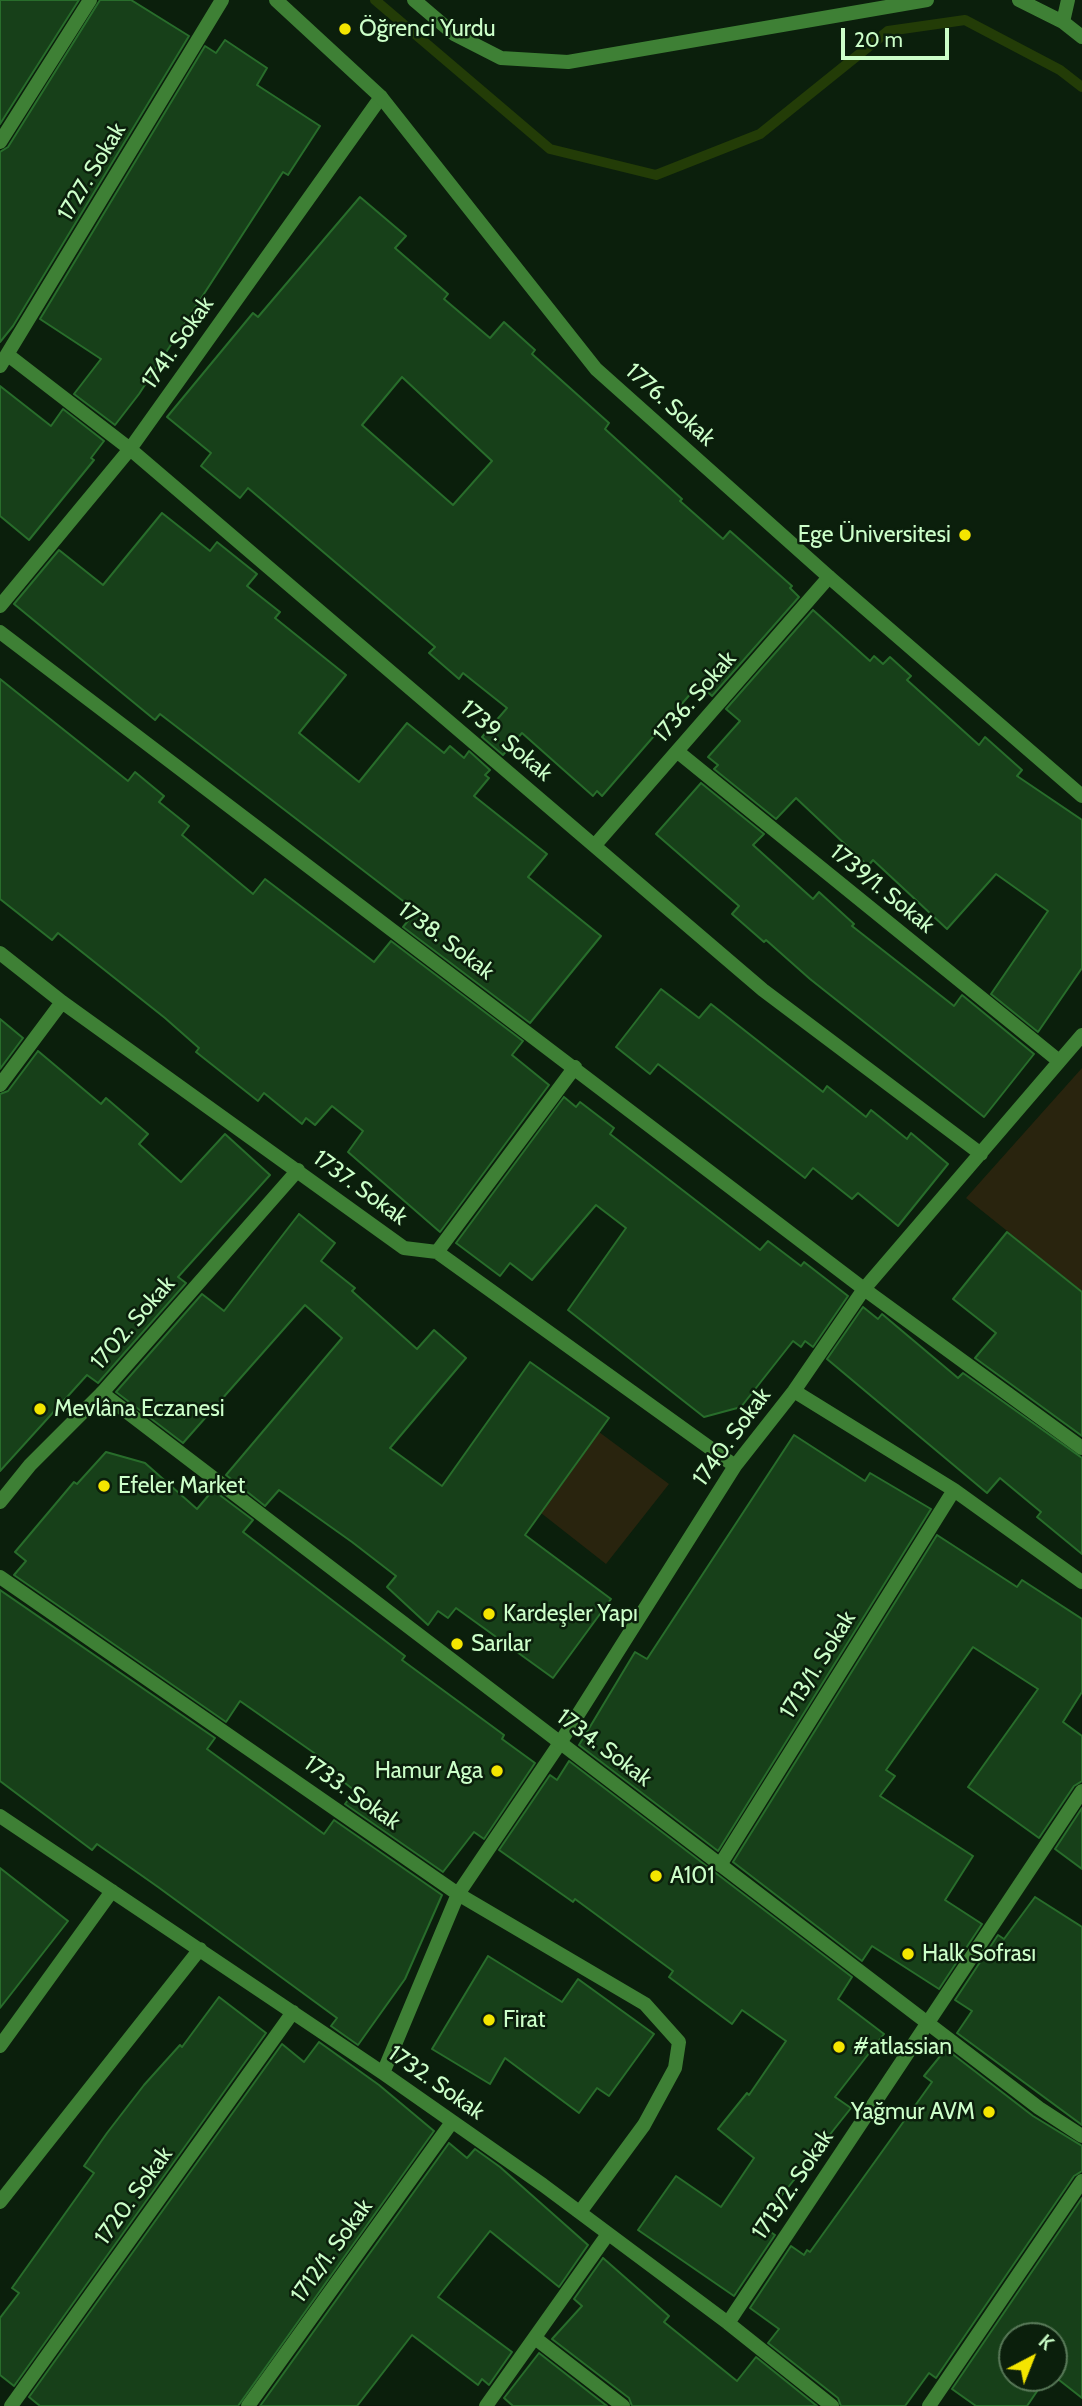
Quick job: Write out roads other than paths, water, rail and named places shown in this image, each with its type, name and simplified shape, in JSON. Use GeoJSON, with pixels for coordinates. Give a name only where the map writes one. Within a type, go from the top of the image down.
{"type":"FeatureCollection","features":[{"type":"Feature","properties":{"kind":"street"},"geometry":{"type":"LineString","coordinates":[[0,142],[90,0]]}},
{"type":"Feature","properties":{"kind":"street","name":"1727. Sokak"},"geometry":{"type":"LineString","coordinates":[[4,360],[222,0]]}},
{"type":"Feature","properties":{"kind":"street","name":"1776. Sokak"},"geometry":{"type":"LineString","coordinates":[[276,0],[380,97],[596,369],[829,578],[1082,796]]}},
{"type":"Feature","properties":{"kind":"street"},"geometry":{"type":"LineString","coordinates":[[414,0],[454,34],[501,58],[568,62],[927,0]]}},
{"type":"Feature","properties":{"kind":"street"},"geometry":{"type":"LineString","coordinates":[[1019,0],[1063,22],[1082,37]]}},
{"type":"Feature","properties":{"kind":"street"},"geometry":{"type":"LineString","coordinates":[[1063,22],[1068,0]]}},
{"type":"Feature","properties":{"kind":"street","name":"1741. Sokak"},"geometry":{"type":"LineString","coordinates":[[0,606],[130,449],[380,97]]}},
{"type":"Feature","properties":{"kind":"street","name":"1739. Sokak"},"geometry":{"type":"LineString","coordinates":[[4,360],[130,449],[365,653],[763,990],[981,1154]]}},
{"type":"Feature","properties":{"kind":"street","name":"1736. Sokak"},"geometry":{"type":"LineString","coordinates":[[595,845],[829,578]]}},
{"type":"Feature","properties":{"kind":"street","name":"1738. Sokak"},"geometry":{"type":"LineString","coordinates":[[0,632],[864,1289],[1082,1448]]}},
{"type":"Feature","properties":{"kind":"street","name":"1739/1. Sokak"},"geometry":{"type":"LineString","coordinates":[[678,752],[1059,1061]]}},
{"type":"Feature","properties":{"kind":"street","name":"1737. Sokak"},"geometry":{"type":"LineString","coordinates":[[0,953],[62,1002],[404,1248],[437,1252],[735,1466]]}},
{"type":"Feature","properties":{"kind":"street"},"geometry":{"type":"LineString","coordinates":[[0,1085],[62,1002]]}},
{"type":"Feature","properties":{"kind":"street","name":"1740. Sokak"},"geometry":{"type":"LineString","coordinates":[[383,2073],[458,1894],[560,1744],[735,1466],[794,1391],[864,1289],[1082,1035]]}},
{"type":"Feature","properties":{"kind":"street"},"geometry":{"type":"LineString","coordinates":[[437,1252],[575,1067]]}},
{"type":"Feature","properties":{"kind":"street","name":"1702. Sokak"},"geometry":{"type":"LineString","coordinates":[[0,1502],[30,1465],[102,1393],[298,1170]]}},
{"type":"Feature","properties":{"kind":"street"},"geometry":{"type":"LineString","coordinates":[[794,1391],[954,1490],[1082,1582]]}},
{"type":"Feature","properties":{"kind":"street","name":"1734. Sokak"},"geometry":{"type":"LineString","coordinates":[[102,1393],[1039,2108],[1082,2136]]}},
{"type":"Feature","properties":{"kind":"street","name":"1713/1. Sokak"},"geometry":{"type":"LineString","coordinates":[[720,1865],[954,1490]]}},
{"type":"Feature","properties":{"kind":"street","name":"1733. Sokak"},"geometry":{"type":"LineString","coordinates":[[0,1577],[458,1894],[645,2004],[679,2042],[675,2068],[644,2125],[580,2213]]}},
{"type":"Feature","properties":{"kind":"street","name":"1713/2. Sokak"},"geometry":{"type":"LineString","coordinates":[[728,2323],[1082,1791]]}},
{"type":"Feature","properties":{"kind":"street","name":"1732. Sokak"},"geometry":{"type":"LineString","coordinates":[[0,1816],[383,2073],[580,2213],[728,2323],[832,2406]]}},
{"type":"Feature","properties":{"kind":"street"},"geometry":{"type":"LineString","coordinates":[[0,2046],[112,1891]]}},
{"type":"Feature","properties":{"kind":"street"},"geometry":{"type":"LineString","coordinates":[[0,2202],[200,1949]]}},
{"type":"Feature","properties":{"kind":"street","name":"1720. Sokak"},"geometry":{"type":"LineString","coordinates":[[11,2406],[293,2012]]}},
{"type":"Feature","properties":{"kind":"street","name":"1712/1. Sokak"},"geometry":{"type":"LineString","coordinates":[[248,2406],[452,2122]]}},
{"type":"Feature","properties":{"kind":"street"},"geometry":{"type":"LineString","coordinates":[[929,2406],[1082,2181]]}},
{"type":"Feature","properties":{"kind":"street"},"geometry":{"type":"LineString","coordinates":[[486,2406],[608,2234]]}},
{"type":"Feature","properties":{"kind":"street"},"geometry":{"type":"LineString","coordinates":[[535,2338],[623,2406]]}},
{"type":"Feature","properties":{"kind":"waterway"},"geometry":{"type":"LineString","coordinates":[[375,0],[550,149],[656,175],[760,134],[888,31],[965,20],[1060,70],[1082,87]]}},
{"type":"Feature","properties":{"kind":"place","name":"Öğrenci Yurdu"},"geometry":{"type":"Point","coordinates":[345,29]}},
{"type":"Feature","properties":{"kind":"place","name":"Ege Üniversitesi"},"geometry":{"type":"Point","coordinates":[965,535]}},
{"type":"Feature","properties":{"kind":"place","name":"Mevlâna Eczanesi"},"geometry":{"type":"Point","coordinates":[40,1409]}},
{"type":"Feature","properties":{"kind":"place","name":"Efeler Market"},"geometry":{"type":"Point","coordinates":[104,1486]}},
{"type":"Feature","properties":{"kind":"place","name":"Kardeşler Yapı"},"geometry":{"type":"Point","coordinates":[489,1614]}},
{"type":"Feature","properties":{"kind":"place","name":"Sarılar"},"geometry":{"type":"Point","coordinates":[457,1644]}},
{"type":"Feature","properties":{"kind":"place","name":"Hamur Aga"},"geometry":{"type":"Point","coordinates":[497,1771]}},
{"type":"Feature","properties":{"kind":"place","name":"A101"},"geometry":{"type":"Point","coordinates":[656,1876]}},
{"type":"Feature","properties":{"kind":"place","name":"Halk Sofrası"},"geometry":{"type":"Point","coordinates":[908,1954]}},
{"type":"Feature","properties":{"kind":"place","name":"Firat"},"geometry":{"type":"Point","coordinates":[489,2020]}},
{"type":"Feature","properties":{"kind":"place","name":"#atlassian"},"geometry":{"type":"Point","coordinates":[839,2047]}},
{"type":"Feature","properties":{"kind":"place","name":"Yağmur AVM"},"geometry":{"type":"Point","coordinates":[989,2112]}}]}
